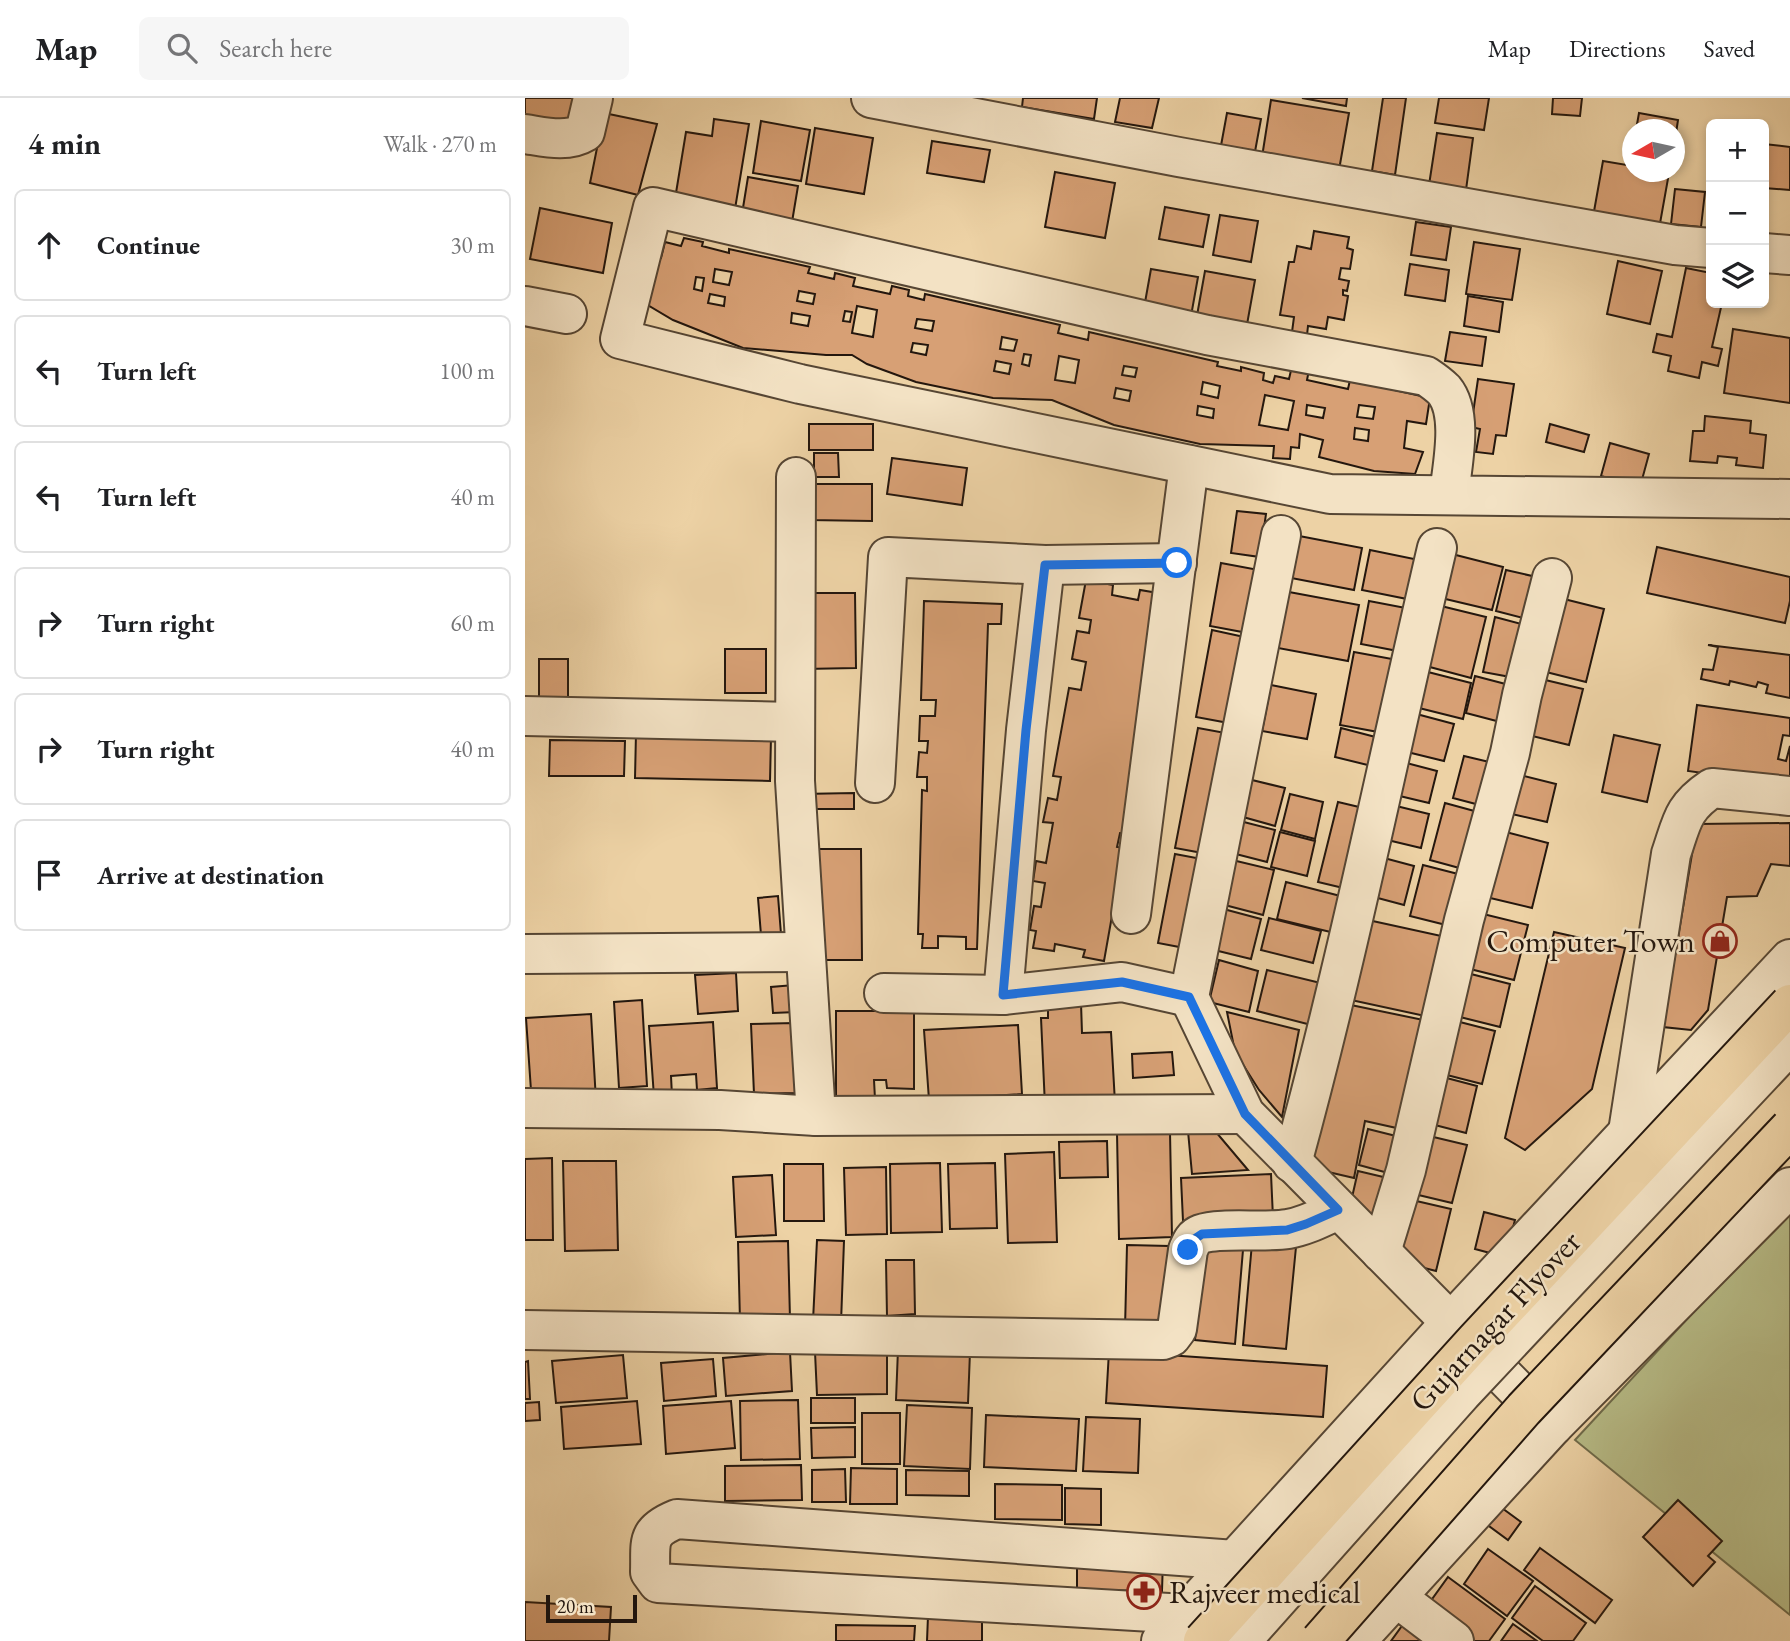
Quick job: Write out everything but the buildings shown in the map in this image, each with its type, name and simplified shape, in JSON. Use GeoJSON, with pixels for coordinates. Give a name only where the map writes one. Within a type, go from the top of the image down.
{"type":"FeatureCollection","features":[{"type":"Feature","properties":{"kind":"main road","name":"Gujarnagar Flyover"},"geometry":{"type":"LineString","coordinates":[[1183,1632],[1476,1340],[1790,1004]]}},
{"type":"Feature","properties":{"kind":"main road"},"geometry":{"type":"LineString","coordinates":[[1320,1641],[1524,1409],[1790,1128]]}},
{"type":"Feature","properties":{"kind":"street"},"geometry":{"type":"LineString","coordinates":[[525,134],[576,138],[585,132],[593,98]]}},
{"type":"Feature","properties":{"kind":"street"},"geometry":{"type":"LineString","coordinates":[[871,98],[1193,160],[1675,245],[1706,248]]}},
{"type":"Feature","properties":{"kind":"street"},"geometry":{"type":"LineString","coordinates":[[1449,495],[1455,430],[1454,411],[1445,392],[1426,376],[1207,335],[653,207],[620,339],[800,384],[1330,494],[1790,499]]}},
{"type":"Feature","properties":{"kind":"street"},"geometry":{"type":"LineString","coordinates":[[1769,253],[1790,255]]}},
{"type":"Feature","properties":{"kind":"street"},"geometry":{"type":"LineString","coordinates":[[525,306],[567,314]]}},
{"type":"Feature","properties":{"kind":"street"},"geometry":{"type":"LineString","coordinates":[[1131,915],[1189,465]]}},
{"type":"Feature","properties":{"kind":"street"},"geometry":{"type":"LineString","coordinates":[[796,477],[795,781],[816,1116]]}},
{"type":"Feature","properties":{"kind":"street"},"geometry":{"type":"LineString","coordinates":[[1281,535],[1189,997],[1245,1114],[1553,1426]]}},
{"type":"Feature","properties":{"kind":"street"},"geometry":{"type":"LineString","coordinates":[[1292,1163],[1322,1056],[1361,892],[1437,548]]}},
{"type":"Feature","properties":{"kind":"street"},"geometry":{"type":"LineString","coordinates":[[875,783],[888,557],[1045,565],[1177,563]]}},
{"type":"Feature","properties":{"kind":"street"},"geometry":{"type":"LineString","coordinates":[[1003,995],[1026,730],[1045,565]]}},
{"type":"Feature","properties":{"kind":"street"},"geometry":{"type":"LineString","coordinates":[[1381,1252],[1406,1170],[1464,920],[1510,753],[1552,578]]}},
{"type":"Feature","properties":{"kind":"street"},"geometry":{"type":"LineString","coordinates":[[525,716],[794,722]]}},
{"type":"Feature","properties":{"kind":"street"},"geometry":{"type":"LineString","coordinates":[[1628,1132],[1671,855],[1684,817],[1694,800],[1712,788],[1790,796]]}},
{"type":"Feature","properties":{"kind":"street"},"geometry":{"type":"LineString","coordinates":[[525,954],[805,952]]}},
{"type":"Feature","properties":{"kind":"street"},"geometry":{"type":"LineString","coordinates":[[1235,1560],[677,1518],[660,1525],[652,1538],[650,1572],[659,1583],[1183,1632],[1235,1560],[1450,1323],[1790,959]]}},
{"type":"Feature","properties":{"kind":"street"},"geometry":{"type":"LineString","coordinates":[[884,993],[1003,995],[1122,982],[1189,997]]}},
{"type":"Feature","properties":{"kind":"street"},"geometry":{"type":"LineString","coordinates":[[1241,1641],[1462,1393],[1790,1044]]}},
{"type":"Feature","properties":{"kind":"street"},"geometry":{"type":"LineString","coordinates":[[525,1108],[720,1110],[816,1116],[1245,1114]]}},
{"type":"Feature","properties":{"kind":"street"},"geometry":{"type":"LineString","coordinates":[[1356,1641],[1553,1426],[1790,1187]]}},
{"type":"Feature","properties":{"kind":"street"},"geometry":{"type":"LineString","coordinates":[[525,1330],[1163,1340],[1171,1337],[1177,1329],[1188,1250],[1193,1240],[1202,1234],[1215,1232],[1287,1230],[1338,1210]]}},
{"type":"Feature","properties":{"kind":"street"},"geometry":{"type":"LineString","coordinates":[[1396,1597],[1454,1641]]}},
{"type":"Feature","properties":{"kind":"green space"},"geometry":{"type":"Polygon","coordinates":[[[1790,1208],[1790,1615],[1575,1440],[1790,1208]]]}},
{"type":"Feature","properties":{"kind":"place","name":"Computer Town"},"geometry":{"type":"Point","coordinates":[1720,941]}},
{"type":"Feature","properties":{"kind":"place","name":"Rajveer medical"},"geometry":{"type":"Point","coordinates":[1144,1592]}},
{"type":"Feature","properties":{"kind":"route"},"geometry":{"type":"LineString","coordinates":[[1177,563],[1045,565],[1026,730],[1003,995],[1122,982],[1189,997],[1245,1114],[1338,1210],[1287,1230],[1202,1234],[1193,1240],[1188,1250]]}}]}
